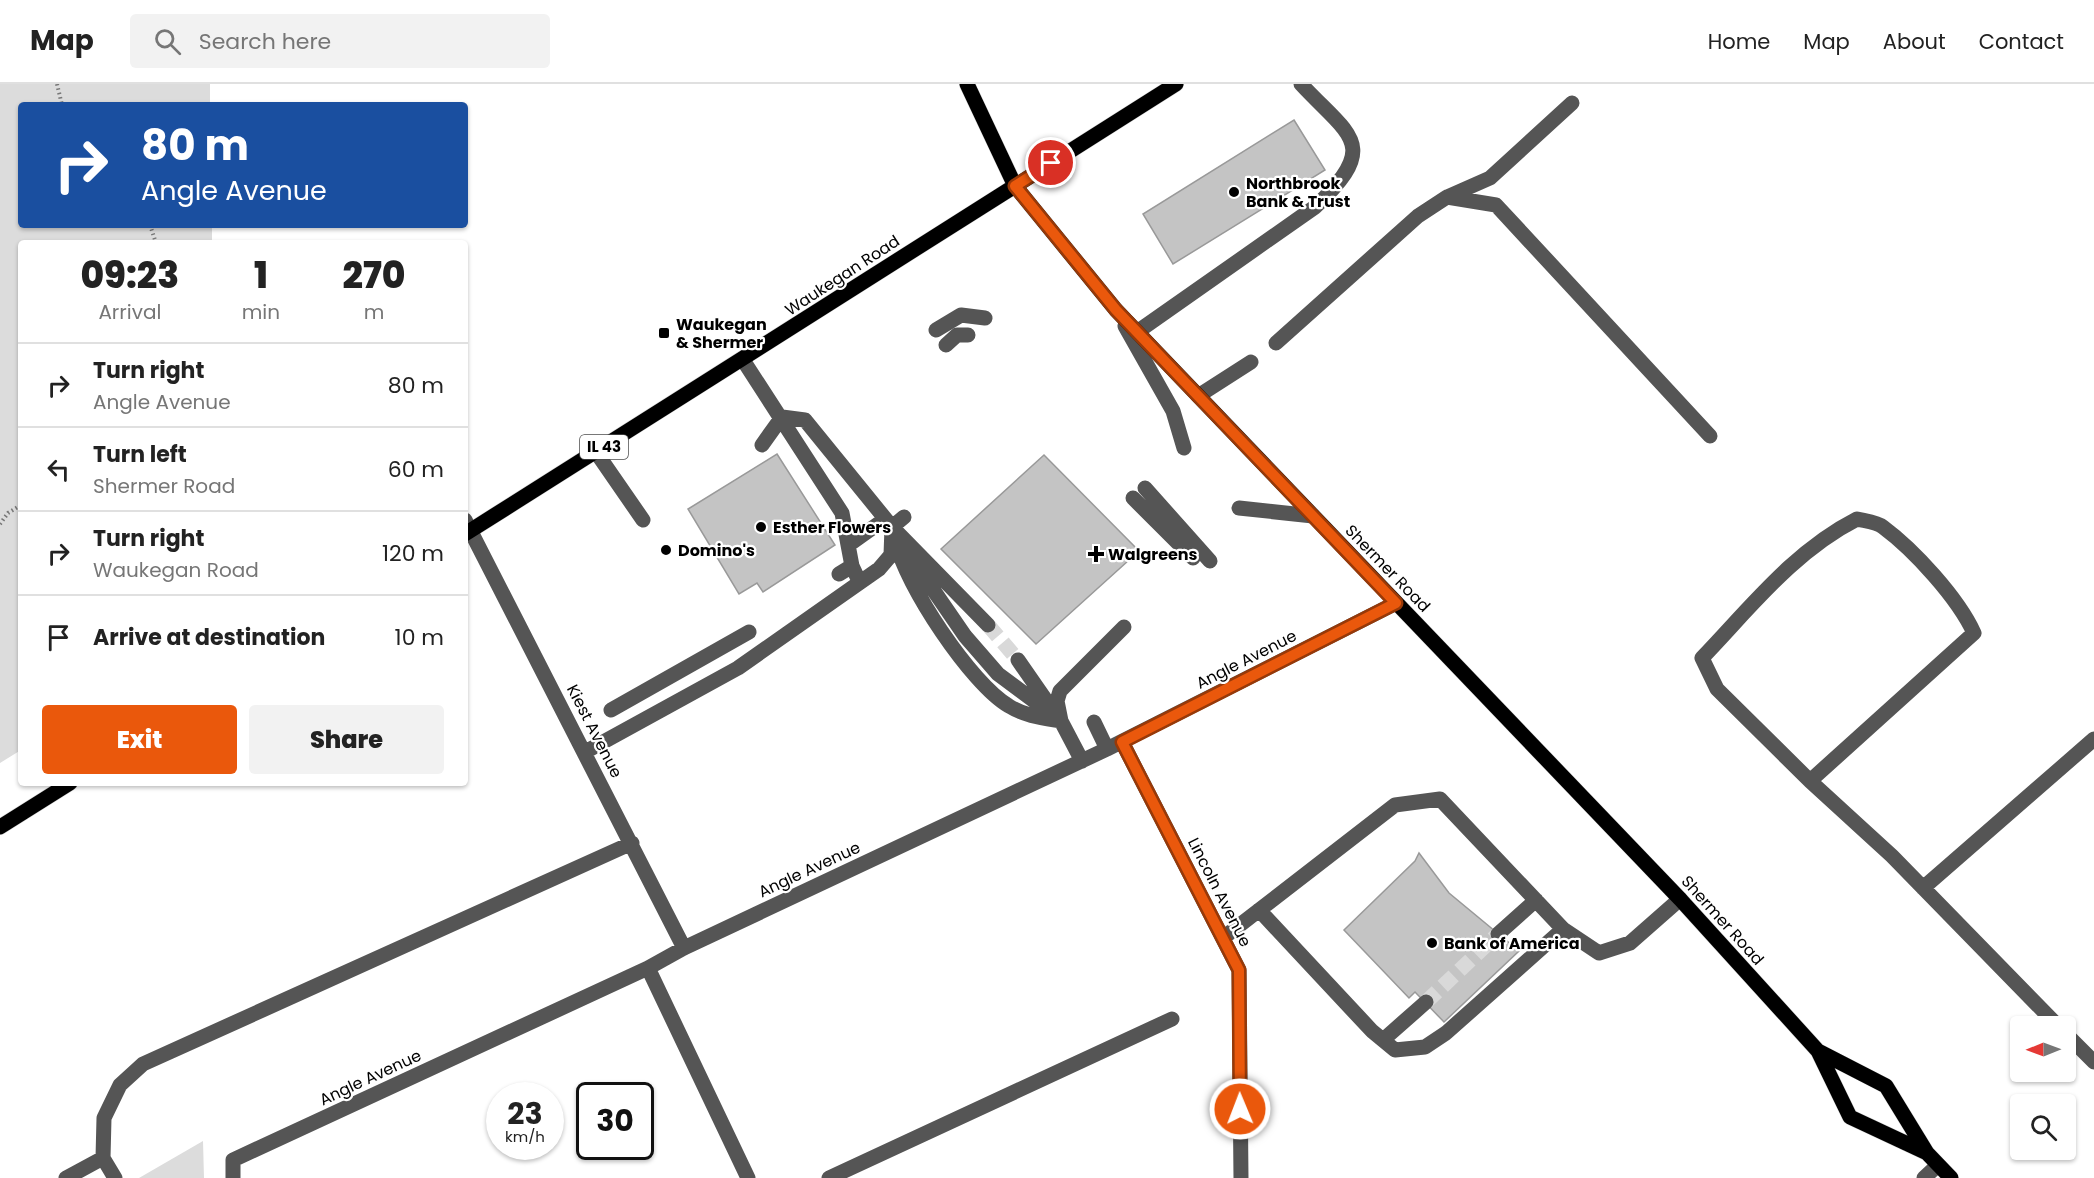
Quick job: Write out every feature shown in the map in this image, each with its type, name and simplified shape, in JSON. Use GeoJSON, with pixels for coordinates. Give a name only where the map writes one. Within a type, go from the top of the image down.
{"type":"FeatureCollection","features":[{"type":"Feature","properties":{"kind":"main road","name":"Shermer Road"},"geometry":{"type":"LineString","coordinates":[[967,84],[1015,186],[1116,310],[1680,899],[1818,1051],[1850,1117],[1927,1153]]}},
{"type":"Feature","properties":{"kind":"main road","name":"Waukegan Road"},"geometry":{"type":"LineString","coordinates":[[468,527],[596,452],[743,360],[1176,84]]}},
{"type":"Feature","properties":{"kind":"main road"},"geometry":{"type":"LineString","coordinates":[[0,827],[65,786]]}},
{"type":"Feature","properties":{"kind":"main road","name":"Shermer Road"},"geometry":{"type":"LineString","coordinates":[[1818,1051],[1886,1086],[1927,1153],[1951,1178]]}},
{"type":"Feature","properties":{"kind":"street"},"geometry":{"type":"LineString","coordinates":[[1137,332],[1315,207],[1333,190],[1350,167],[1353,155],[1352,138],[1339,120],[1301,84]]}},
{"type":"Feature","properties":{"kind":"street"},"geometry":{"type":"LineString","coordinates":[[1276,343],[1418,216],[1447,197],[1490,178],[1572,104]]}},
{"type":"Feature","properties":{"kind":"street"},"geometry":{"type":"LineString","coordinates":[[1447,197],[1496,205],[1710,436]]}},
{"type":"Feature","properties":{"kind":"street"},"geometry":{"type":"LineString","coordinates":[[1116,310],[1173,411],[1184,448]]}},
{"type":"Feature","properties":{"kind":"street"},"geometry":{"type":"LineString","coordinates":[[936,330],[961,315],[985,318]]}},
{"type":"Feature","properties":{"kind":"street"},"geometry":{"type":"LineString","coordinates":[[946,345],[957,335],[968,335]]}},
{"type":"Feature","properties":{"kind":"street"},"geometry":{"type":"LineString","coordinates":[[743,360],[842,513],[850,544],[845,570],[860,581]]}},
{"type":"Feature","properties":{"kind":"street"},"geometry":{"type":"LineString","coordinates":[[1197,396],[1251,362]]}},
{"type":"Feature","properties":{"kind":"street"},"geometry":{"type":"LineString","coordinates":[[762,445],[782,417]]}},
{"type":"Feature","properties":{"kind":"street"},"geometry":{"type":"LineString","coordinates":[[782,417],[805,420],[894,521],[960,658],[987,689],[1006,705],[1022,713],[1061,721]]}},
{"type":"Feature","properties":{"kind":"street"},"geometry":{"type":"LineString","coordinates":[[596,452],[643,520]]}},
{"type":"Feature","properties":{"kind":"street"},"geometry":{"type":"LineString","coordinates":[[1193,558],[1139,493],[1210,561]]}},
{"type":"Feature","properties":{"kind":"street"},"geometry":{"type":"LineString","coordinates":[[1239,508],[1313,516]]}},
{"type":"Feature","properties":{"kind":"street"},"geometry":{"type":"LineString","coordinates":[[1810,781],[1974,633],[1964,610],[1933,574],[1882,526],[1857,519],[1831,532],[1800,555],[1702,658],[1717,689],[1810,781],[1892,856],[2048,1016]]}},
{"type":"Feature","properties":{"kind":"street"},"geometry":{"type":"LineString","coordinates":[[850,544],[894,521]]}},
{"type":"Feature","properties":{"kind":"street"},"geometry":{"type":"LineString","coordinates":[[894,521],[910,558],[988,625]]}},
{"type":"Feature","properties":{"kind":"street"},"geometry":{"type":"LineString","coordinates":[[879,569],[891,555],[894,521]]}},
{"type":"Feature","properties":{"kind":"street","name":"Kiest Avenue"},"geometry":{"type":"LineString","coordinates":[[468,530],[585,752],[684,948]]}},
{"type":"Feature","properties":{"kind":"street"},"geometry":{"type":"LineString","coordinates":[[585,752],[738,668],[879,569],[910,558]]}},
{"type":"Feature","properties":{"kind":"street","name":"Angle Avenue"},"geometry":{"type":"LineString","coordinates":[[233,1178],[233,1160],[648,968],[684,948],[1122,742],[1396,603]]}},
{"type":"Feature","properties":{"kind":"street"},"geometry":{"type":"LineString","coordinates":[[1061,721],[1057,701],[1060,691],[1124,627]]}},
{"type":"Feature","properties":{"kind":"street"},"geometry":{"type":"LineString","coordinates":[[611,710],[749,632]]}},
{"type":"Feature","properties":{"kind":"street"},"geometry":{"type":"LineString","coordinates":[[1018,660],[1061,721],[1082,761]]}},
{"type":"Feature","properties":{"kind":"street"},"geometry":{"type":"LineString","coordinates":[[1094,722],[1107,749]]}},
{"type":"Feature","properties":{"kind":"street"},"geometry":{"type":"LineString","coordinates":[[1923,888],[2094,739]]}},
{"type":"Feature","properties":{"kind":"street","name":"Lincoln Avenue"},"geometry":{"type":"LineString","coordinates":[[1122,742],[1239,970],[1241,1178]]}},
{"type":"Feature","properties":{"kind":"street"},"geometry":{"type":"LineString","coordinates":[[1222,938],[1395,805],[1440,799],[1563,929],[1599,953],[1630,944],[1680,899]]}},
{"type":"Feature","properties":{"kind":"street"},"geometry":{"type":"LineString","coordinates":[[115,1178],[103,1158],[105,1118],[120,1085],[143,1064],[632,843]]}},
{"type":"Feature","properties":{"kind":"street"},"geometry":{"type":"LineString","coordinates":[[1498,934],[1536,900]]}},
{"type":"Feature","properties":{"kind":"street"},"geometry":{"type":"LineString","coordinates":[[1259,910],[1395,1050],[1425,1047],[1446,1033],[1563,929]]}},
{"type":"Feature","properties":{"kind":"street"},"geometry":{"type":"LineString","coordinates":[[648,968],[748,1178]]}},
{"type":"Feature","properties":{"kind":"street"},"geometry":{"type":"LineString","coordinates":[[1383,1040],[1426,1002]]}},
{"type":"Feature","properties":{"kind":"street"},"geometry":{"type":"LineString","coordinates":[[829,1178],[1172,1019]]}},
{"type":"Feature","properties":{"kind":"street"},"geometry":{"type":"LineString","coordinates":[[2076,1044],[2094,1062]]}},
{"type":"Feature","properties":{"kind":"street"},"geometry":{"type":"LineString","coordinates":[[66,1178],[103,1158]]}},
{"type":"Feature","properties":{"kind":"street"},"geometry":{"type":"LineString","coordinates":[[1924,1178],[1938,1165]]}},
{"type":"Feature","properties":{"kind":"path"},"geometry":{"type":"LineString","coordinates":[[57,84],[61,102]]}},
{"type":"Feature","properties":{"kind":"path"},"geometry":{"type":"LineString","coordinates":[[0,524],[8,513],[18,507]]}},
{"type":"Feature","properties":{"kind":"shaded area"},"geometry":{"type":"Polygon","coordinates":[[[0,84],[210,84],[210,102],[18,102],[18,228],[212,228],[212,240],[18,240],[18,752],[0,763],[0,84]]]}},
{"type":"Feature","properties":{"kind":"shaded area"},"geometry":{"type":"Polygon","coordinates":[[[203,1141],[204,1178],[139,1178],[203,1141]]]}},
{"type":"Feature","properties":{"kind":"building","name":"Northbrook Bank & Trust"},"geometry":{"type":"Polygon","coordinates":[[[1294,120],[1325,170],[1173,264],[1143,214],[1294,120]]]}},
{"type":"Feature","properties":{"kind":"building","name":"Esther Flowers"},"geometry":{"type":"Polygon","coordinates":[[[777,454],[835,545],[763,592],[757,583],[739,594],[688,509],[777,454]]]}},
{"type":"Feature","properties":{"kind":"building","name":"Walgreens"},"geometry":{"type":"Polygon","coordinates":[[[1044,455],[1139,551],[1036,644],[941,549],[1044,455]]]}},
{"type":"Feature","properties":{"kind":"building","name":"Bank of America"},"geometry":{"type":"Polygon","coordinates":[[[1419,853],[1449,893],[1519,951],[1444,1022],[1415,992],[1409,998],[1344,930],[1415,861],[1419,853]]]}},
{"type":"Feature","properties":{"kind":"tunnel"},"geometry":{"type":"LineString","coordinates":[[988,625],[1018,660]]}},
{"type":"Feature","properties":{"kind":"tunnel"},"geometry":{"type":"LineString","coordinates":[[1426,1002],[1498,934]]}},
{"type":"Feature","properties":{"kind":"place","name":"Northbrook Bank & Trust"},"geometry":{"type":"Point","coordinates":[1234,192]}},
{"type":"Feature","properties":{"kind":"place","name":"Waukegan & Shermer"},"geometry":{"type":"Point","coordinates":[664,333]}},
{"type":"Feature","properties":{"kind":"place","name":"Esther Flowers"},"geometry":{"type":"Point","coordinates":[761,527]}},
{"type":"Feature","properties":{"kind":"place","name":"Domino's"},"geometry":{"type":"Point","coordinates":[666,550]}},
{"type":"Feature","properties":{"kind":"place","name":"Walgreens"},"geometry":{"type":"Point","coordinates":[1096,554]}},
{"type":"Feature","properties":{"kind":"place","name":"Bank of America"},"geometry":{"type":"Point","coordinates":[1432,943]}},
{"type":"Feature","properties":{"kind":"route"},"geometry":{"type":"LineString","coordinates":[[1051,163],[1015,186],[1116,310],[1396,603],[1122,742],[1239,970],[1240,1109]]}}]}
